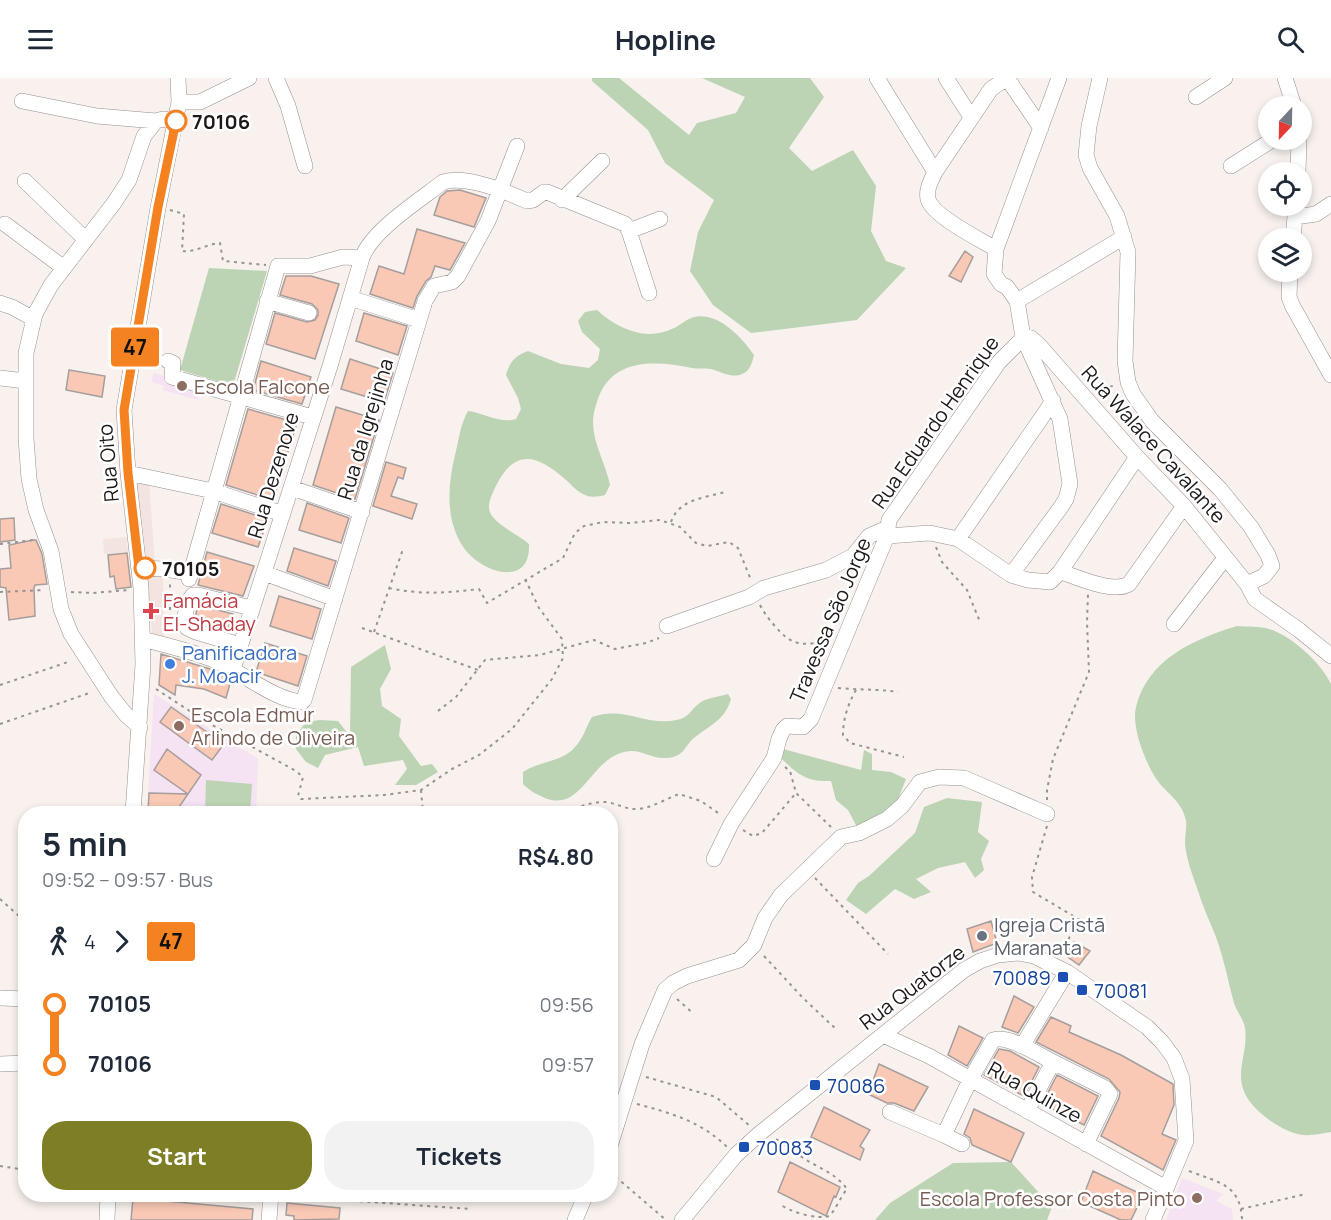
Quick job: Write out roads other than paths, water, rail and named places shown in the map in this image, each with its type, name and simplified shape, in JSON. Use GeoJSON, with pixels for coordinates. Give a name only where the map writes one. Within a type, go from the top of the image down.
{"type":"FeatureCollection","features":[{"type":"Feature","properties":{"kind":"street","name":"Rua Oito"},"geometry":{"type":"LineString","coordinates":[[134,806],[143,681],[141,588],[128,473],[124,410],[158,207],[180,102],[178,78]]}},
{"type":"Feature","properties":{"kind":"street"},"geometry":{"type":"LineString","coordinates":[[180,102],[200,102],[249,78]]}},
{"type":"Feature","properties":{"kind":"street"},"geometry":{"type":"LineString","coordinates":[[276,78],[288,106],[305,166]]}},
{"type":"Feature","properties":{"kind":"street"},"geometry":{"type":"LineString","coordinates":[[877,78],[935,172]]}},
{"type":"Feature","properties":{"kind":"street"},"geometry":{"type":"LineString","coordinates":[[946,78],[971,117]]}},
{"type":"Feature","properties":{"kind":"street"},"geometry":{"type":"LineString","coordinates":[[996,249],[931,207],[928,187],[935,172],[991,89],[1007,78],[1041,128]]}},
{"type":"Feature","properties":{"kind":"street"},"geometry":{"type":"LineString","coordinates":[[1011,575],[1061,507],[1069,492],[1070,472],[1060,419],[1024,336],[1017,302],[994,274],[996,249],[1059,78]]}},
{"type":"Feature","properties":{"kind":"street"},"geometry":{"type":"LineString","coordinates":[[1100,78],[1089,126],[1086,155],[1090,168],[1117,216],[1124,237],[1128,261],[1125,361],[1128,382],[1133,394],[1152,421],[1220,489],[1251,526],[1272,566],[1269,572],[1247,584]]}},
{"type":"Feature","properties":{"kind":"street"},"geometry":{"type":"LineString","coordinates":[[1196,97],[1225,78]]}},
{"type":"Feature","properties":{"kind":"street"},"geometry":{"type":"LineString","coordinates":[[1285,78],[1291,96]]}},
{"type":"Feature","properties":{"kind":"street"},"geometry":{"type":"LineString","coordinates":[[21,101],[97,116],[176,121]]}},
{"type":"Feature","properties":{"kind":"street"},"geometry":{"type":"LineString","coordinates":[[140,727],[127,716],[85,656],[71,634],[61,609],[60,590],[48,538],[36,510],[29,479],[25,381],[26,353],[34,319],[51,285],[129,180],[144,136],[156,121]]}},
{"type":"Feature","properties":{"kind":"street","name":"Rua da Igrejinha"},"geometry":{"type":"LineString","coordinates":[[233,669],[255,684],[293,700],[302,702],[306,697],[419,320],[430,291],[434,286],[452,282],[458,276],[488,221],[517,146]]}},
{"type":"Feature","properties":{"kind":"street"},"geometry":{"type":"LineString","coordinates":[[1232,166],[1258,149]]}},
{"type":"Feature","properties":{"kind":"street"},"geometry":{"type":"LineString","coordinates":[[562,200],[602,161]]}},
{"type":"Feature","properties":{"kind":"street","name":"Rua Dezenove"},"geometry":{"type":"LineString","coordinates":[[233,669],[367,247],[378,234],[443,182],[452,179],[500,190]]}},
{"type":"Feature","properties":{"kind":"street"},"geometry":{"type":"LineString","coordinates":[[25,181],[85,239]]}},
{"type":"Feature","properties":{"kind":"street"},"geometry":{"type":"LineString","coordinates":[[500,190],[526,201],[533,200],[544,192],[625,224],[649,293]]}},
{"type":"Feature","properties":{"kind":"street"},"geometry":{"type":"LineString","coordinates":[[1312,213],[1316,214],[1331,204]]}},
{"type":"Feature","properties":{"kind":"street"},"geometry":{"type":"LineString","coordinates":[[629,231],[660,219]]}},
{"type":"Feature","properties":{"kind":"street"},"geometry":{"type":"LineString","coordinates":[[5,224],[64,268]]}},
{"type":"Feature","properties":{"kind":"street"},"geometry":{"type":"LineString","coordinates":[[1017,302],[1124,237]]}},
{"type":"Feature","properties":{"kind":"street"},"geometry":{"type":"LineString","coordinates":[[139,568],[170,570],[190,576],[278,266],[310,266],[343,257],[362,258]]}},
{"type":"Feature","properties":{"kind":"street"},"geometry":{"type":"LineString","coordinates":[[1290,282],[1289,297],[1292,305],[1331,375]]}},
{"type":"Feature","properties":{"kind":"street"},"geometry":{"type":"LineString","coordinates":[[350,298],[419,320]]}},
{"type":"Feature","properties":{"kind":"street"},"geometry":{"type":"LineString","coordinates":[[267,301],[309,313]]}},
{"type":"Feature","properties":{"kind":"street"},"geometry":{"type":"LineString","coordinates":[[0,303],[34,319]]}},
{"type":"Feature","properties":{"kind":"street","name":"Rua Walace Cavalante"},"geometry":{"type":"LineString","coordinates":[[1024,336],[1031,338],[1039,345],[1137,457],[1184,506],[1247,584],[1259,604],[1299,630],[1331,656]]}},
{"type":"Feature","properties":{"kind":"street","name":"Rua Eduardo Henrique"},"geometry":{"type":"LineString","coordinates":[[887,532],[889,520],[999,362],[1024,336]]}},
{"type":"Feature","properties":{"kind":"street"},"geometry":{"type":"LineString","coordinates":[[168,361],[173,363],[172,376],[312,417]]}},
{"type":"Feature","properties":{"kind":"street"},"geometry":{"type":"LineString","coordinates":[[0,378],[25,381]]}},
{"type":"Feature","properties":{"kind":"street"},"geometry":{"type":"LineString","coordinates":[[958,539],[1053,401]]}},
{"type":"Feature","properties":{"kind":"street"},"geometry":{"type":"LineString","coordinates":[[668,626],[749,597],[755,592],[826,570],[853,556],[869,536],[887,532],[930,533],[958,539],[1011,575],[1028,580],[1050,582],[1060,572],[1137,457]]}},
{"type":"Feature","properties":{"kind":"street"},"geometry":{"type":"LineString","coordinates":[[128,473],[213,491],[283,514]]}},
{"type":"Feature","properties":{"kind":"street"},"geometry":{"type":"LineString","coordinates":[[292,488],[362,512]]}},
{"type":"Feature","properties":{"kind":"street"},"geometry":{"type":"LineString","coordinates":[[1060,572],[1096,584],[1122,588],[1129,584],[1184,506]]}},
{"type":"Feature","properties":{"kind":"street","name":"Travessa São Jorge"},"geometry":{"type":"LineString","coordinates":[[714,859],[731,824],[774,758],[783,730],[787,726],[803,727],[811,719],[887,532]]}},
{"type":"Feature","properties":{"kind":"street"},"geometry":{"type":"LineString","coordinates":[[1174,624],[1225,558]]}},
{"type":"Feature","properties":{"kind":"street"},"geometry":{"type":"LineString","coordinates":[[264,573],[335,599]]}},
{"type":"Feature","properties":{"kind":"street"},"geometry":{"type":"LineString","coordinates":[[240,645],[196,633],[188,628],[185,620],[189,601],[193,596],[198,595],[251,608]]}},
{"type":"Feature","properties":{"kind":"street"},"geometry":{"type":"LineString","coordinates":[[142,639],[214,660],[233,669]]}},
{"type":"Feature","properties":{"kind":"street"},"geometry":{"type":"LineString","coordinates":[[618,1122],[631,1075],[665,990],[673,982],[687,976],[739,960],[754,945],[771,906],[841,837],[859,833],[887,819],[902,807],[920,782],[939,777],[964,778],[1047,814]]}},
{"type":"Feature","properties":{"kind":"street","name":"Rua Quatorze"},"geometry":{"type":"LineString","coordinates":[[682,1220],[736,1155],[761,1132],[964,970],[998,955],[1018,953],[1034,956],[1060,968],[1147,1027],[1174,1058],[1182,1079],[1186,1141],[1153,1220]]}},
{"type":"Feature","properties":{"kind":"street"},"geometry":{"type":"LineString","coordinates":[[1022,1046],[1060,968]]}},
{"type":"Feature","properties":{"kind":"street"},"geometry":{"type":"LineString","coordinates":[[0,998],[18,999]]}},
{"type":"Feature","properties":{"kind":"street","name":"Rua Quinze"},"geometry":{"type":"LineString","coordinates":[[883,1035],[929,1056],[1166,1188]]}},
{"type":"Feature","properties":{"kind":"street"},"geometry":{"type":"LineString","coordinates":[[944,1135],[970,1080],[993,1040],[1004,1038],[1105,1088],[1110,1094],[1086,1144]]}},
{"type":"Feature","properties":{"kind":"street"},"geometry":{"type":"LineString","coordinates":[[1028,1111],[1053,1062]]}},
{"type":"Feature","properties":{"kind":"street"},"geometry":{"type":"LineString","coordinates":[[0,1064],[18,1063]]}},
{"type":"Feature","properties":{"kind":"street"},"geometry":{"type":"LineString","coordinates":[[890,1112],[962,1144]]}},
{"type":"Feature","properties":{"kind":"street"},"geometry":{"type":"LineString","coordinates":[[107,1220],[108,1202]]}},
{"type":"Feature","properties":{"kind":"street"},"geometry":{"type":"LineString","coordinates":[[269,1220],[270,1202]]}},
{"type":"Feature","properties":{"kind":"street"},"geometry":{"type":"LineString","coordinates":[[575,1220],[583,1202]]}},
{"type":"Feature","properties":{"kind":"place","name":"70106"},"geometry":{"type":"Point","coordinates":[176,121]}},
{"type":"Feature","properties":{"kind":"place","name":"Escola Falcone"},"geometry":{"type":"Point","coordinates":[182,386]}},
{"type":"Feature","properties":{"kind":"place","name":"70105"},"geometry":{"type":"Point","coordinates":[145,568]}},
{"type":"Feature","properties":{"kind":"place","name":"Famácia El-Shaday"},"geometry":{"type":"Point","coordinates":[151,611]}},
{"type":"Feature","properties":{"kind":"place","name":"Panificadora J. Moacir"},"geometry":{"type":"Point","coordinates":[170,664]}},
{"type":"Feature","properties":{"kind":"place","name":"Escola Edmur Arlindo de Oliveira"},"geometry":{"type":"Point","coordinates":[179,726]}},
{"type":"Feature","properties":{"kind":"place","name":"Igreja Cristã Maranata"},"geometry":{"type":"Point","coordinates":[982,936]}},
{"type":"Feature","properties":{"kind":"place","name":"70089"},"geometry":{"type":"Point","coordinates":[1063,977]}},
{"type":"Feature","properties":{"kind":"place","name":"70081"},"geometry":{"type":"Point","coordinates":[1082,990]}},
{"type":"Feature","properties":{"kind":"place","name":"70086"},"geometry":{"type":"Point","coordinates":[815,1085]}},
{"type":"Feature","properties":{"kind":"place","name":"70083"},"geometry":{"type":"Point","coordinates":[744,1147]}},
{"type":"Feature","properties":{"kind":"place","name":"Escola Professor Costa Pinto"},"geometry":{"type":"Point","coordinates":[1197,1198]}}]}
